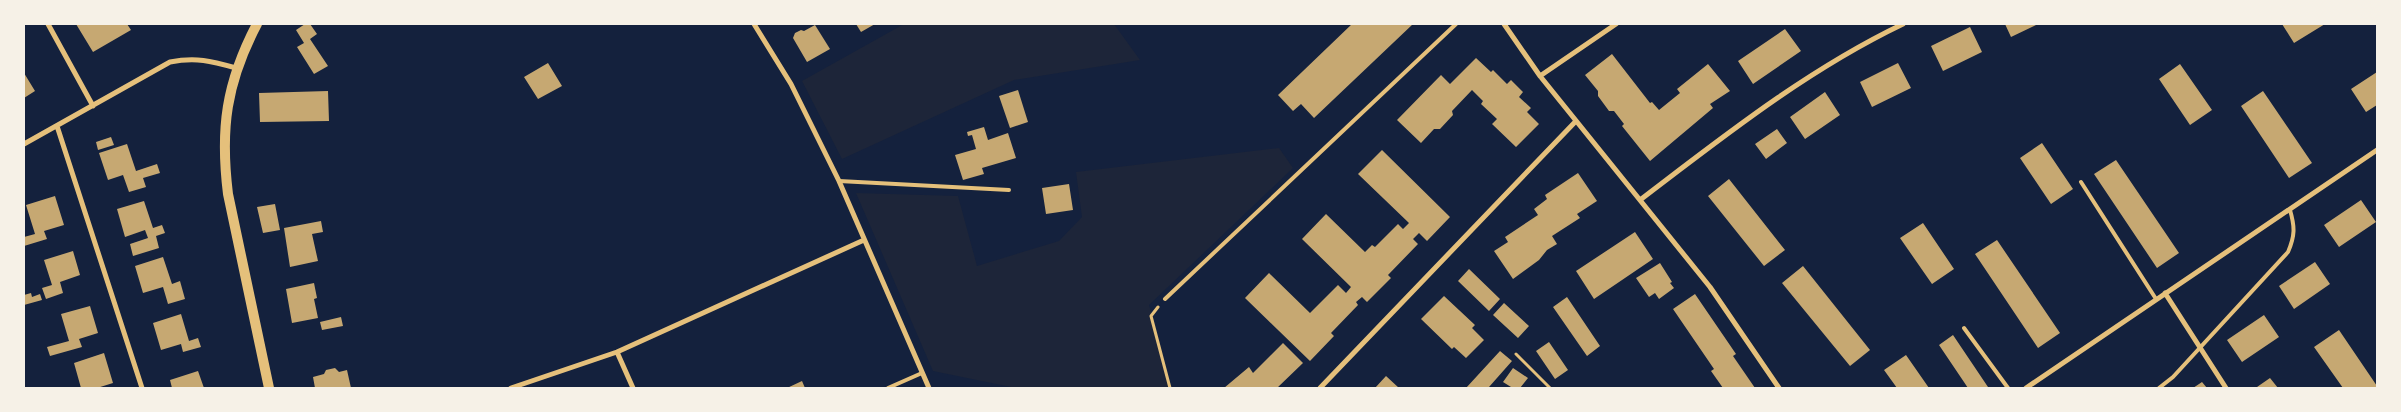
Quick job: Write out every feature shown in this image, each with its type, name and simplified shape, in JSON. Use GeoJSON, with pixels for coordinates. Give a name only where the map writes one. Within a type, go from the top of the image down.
{"type":"FeatureCollection","features":[{"type":"Feature","properties":{"kind":"main road"},"geometry":{"type":"LineString","coordinates":[[257,24],[236,68],[224,130],[225,165],[228,194],[269,388]]}},
{"type":"Feature","properties":{"kind":"street"},"geometry":{"type":"LineString","coordinates":[[48,24],[93,106]]}},
{"type":"Feature","properties":{"kind":"street"},"geometry":{"type":"LineString","coordinates":[[754,24],[791,84],[839,181],[929,388]]}},
{"type":"Feature","properties":{"kind":"street"},"geometry":{"type":"LineString","coordinates":[[1504,24],[1540,76],[1710,287],[1779,388]]}},
{"type":"Feature","properties":{"kind":"street"},"geometry":{"type":"LineString","coordinates":[[1540,76],[1616,24]]}},
{"type":"Feature","properties":{"kind":"street"},"geometry":{"type":"LineString","coordinates":[[1640,200],[1743,122],[1816,71],[1903,24]]}},
{"type":"Feature","properties":{"kind":"street"},"geometry":{"type":"LineString","coordinates":[[24,144],[170,62],[190,58],[210,60],[236,68]]}},
{"type":"Feature","properties":{"kind":"street"},"geometry":{"type":"LineString","coordinates":[[1320,388],[1576,121]]}},
{"type":"Feature","properties":{"kind":"street"},"geometry":{"type":"LineString","coordinates":[[57,126],[142,388]]}},
{"type":"Feature","properties":{"kind":"street"},"geometry":{"type":"LineString","coordinates":[[2026,388],[2377,150]]}},
{"type":"Feature","properties":{"kind":"street"},"geometry":{"type":"LineString","coordinates":[[511,388],[616,352],[864,240]]}},
{"type":"Feature","properties":{"kind":"street"},"geometry":{"type":"LineString","coordinates":[[2165,293],[2226,388]]}},
{"type":"Feature","properties":{"kind":"street"},"geometry":{"type":"LineString","coordinates":[[616,352],[633,388]]}},
{"type":"Feature","properties":{"kind":"lane"},"geometry":{"type":"LineString","coordinates":[[1165,299],[1456,24]]}},
{"type":"Feature","properties":{"kind":"lane"},"geometry":{"type":"LineString","coordinates":[[839,181],[1009,190]]}},
{"type":"Feature","properties":{"kind":"lane"},"geometry":{"type":"LineString","coordinates":[[2082,182],[2156,299]]}},
{"type":"Feature","properties":{"kind":"lane"},"geometry":{"type":"LineString","coordinates":[[2159,388],[2200,348],[2288,252],[2294,236],[2294,223],[2290,210]]}},
{"type":"Feature","properties":{"kind":"lane"},"geometry":{"type":"LineString","coordinates":[[1964,328],[2008,388]]}},
{"type":"Feature","properties":{"kind":"lane"},"geometry":{"type":"LineString","coordinates":[[888,388],[922,373]]}},
{"type":"Feature","properties":{"kind":"path"},"geometry":{"type":"LineString","coordinates":[[1165,299],[1151,316],[1170,388]]}},
{"type":"Feature","properties":{"kind":"path"},"geometry":{"type":"LineString","coordinates":[[1516,354],[1550,388]]}},
{"type":"Feature","properties":{"kind":"shaded area"},"geometry":{"type":"Polygon","coordinates":[[[904,24],[1114,24],[1140,60],[1014,80],[842,159],[802,81],[904,24]]]}},
{"type":"Feature","properties":{"kind":"shaded area"},"geometry":{"type":"Polygon","coordinates":[[[1279,148],[1293,168],[1149,305],[1171,388],[1016,388],[933,371],[856,193],[958,196],[977,266],[1059,241],[1082,217],[1076,172],[1279,148]]]}},
{"type":"Feature","properties":{"kind":"building"},"geometry":{"type":"Polygon","coordinates":[[[76,24],[127,24],[131,30],[93,52],[76,24]]]}},
{"type":"Feature","properties":{"kind":"building"},"geometry":{"type":"Polygon","coordinates":[[[305,24],[310,24],[317,34],[310,39],[328,66],[314,74],[297,47],[304,43],[296,30],[305,24]]]}},
{"type":"Feature","properties":{"kind":"building"},"geometry":{"type":"Polygon","coordinates":[[[856,24],[875,24],[861,32],[856,24]]]}},
{"type":"Feature","properties":{"kind":"building"},"geometry":{"type":"Polygon","coordinates":[[[1352,24],[1413,24],[1314,118],[1301,104],[1293,111],[1278,95],[1352,24]]]}},
{"type":"Feature","properties":{"kind":"building"},"geometry":{"type":"Polygon","coordinates":[[[2005,24],[2038,24],[2011,37],[2005,24]]]}},
{"type":"Feature","properties":{"kind":"building"},"geometry":{"type":"Polygon","coordinates":[[[2282,24],[2325,24],[2294,43],[2282,24]]]}},
{"type":"Feature","properties":{"kind":"building"},"geometry":{"type":"Polygon","coordinates":[[[815,25],[830,49],[807,62],[793,38],[795,33],[815,25]]]}},
{"type":"Feature","properties":{"kind":"building"},"geometry":{"type":"Polygon","coordinates":[[[1970,27],[1982,52],[1943,71],[1931,46],[1970,27]]]}},
{"type":"Feature","properties":{"kind":"building"},"geometry":{"type":"Polygon","coordinates":[[[1785,29],[1801,51],[1753,84],[1738,61],[1785,29]]]}},
{"type":"Feature","properties":{"kind":"building"},"geometry":{"type":"Polygon","coordinates":[[[1612,54],[1650,103],[1652,102],[1659,110],[1680,93],[1677,89],[1708,64],[1730,91],[1710,104],[1713,108],[1650,161],[1622,126],[1624,124],[1614,111],[1609,111],[1598,96],[1598,91],[1585,75],[1612,54]]]}},
{"type":"Feature","properties":{"kind":"building"},"geometry":{"type":"Polygon","coordinates":[[[1476,58],[1491,72],[1493,70],[1507,84],[1511,80],[1523,92],[1519,97],[1531,108],[1527,112],[1539,124],[1516,147],[1492,124],[1497,119],[1481,104],[1483,101],[1472,90],[1452,111],[1453,115],[1440,129],[1434,129],[1421,143],[1397,120],[1441,75],[1450,84],[1476,58]]]}},
{"type":"Feature","properties":{"kind":"building"},"geometry":{"type":"Polygon","coordinates":[[[548,63],[562,86],[538,99],[524,77],[548,63]]]}},
{"type":"Feature","properties":{"kind":"building"},"geometry":{"type":"Polygon","coordinates":[[[1898,63],[1911,88],[1872,107],[1860,82],[1898,63]]]}},
{"type":"Feature","properties":{"kind":"building"},"geometry":{"type":"Polygon","coordinates":[[[2180,64],[2212,110],[2190,125],[2159,79],[2180,64]]]}},
{"type":"Feature","properties":{"kind":"building"},"geometry":{"type":"Polygon","coordinates":[[[2377,72],[2377,105],[2366,112],[2351,89],[2377,72]]]}},
{"type":"Feature","properties":{"kind":"building"},"geometry":{"type":"Polygon","coordinates":[[[24,73],[35,91],[24,98],[24,73]]]}},
{"type":"Feature","properties":{"kind":"building"},"geometry":{"type":"Polygon","coordinates":[[[1018,90],[1028,122],[1010,128],[999,96],[1018,90]]]}},
{"type":"Feature","properties":{"kind":"building"},"geometry":{"type":"Polygon","coordinates":[[[328,91],[329,121],[260,122],[259,93],[328,91]]]}},
{"type":"Feature","properties":{"kind":"building"},"geometry":{"type":"Polygon","coordinates":[[[2263,91],[2312,163],[2289,178],[2241,106],[2263,91]]]}},
{"type":"Feature","properties":{"kind":"building"},"geometry":{"type":"Polygon","coordinates":[[[1825,92],[1840,115],[1805,139],[1790,117],[1825,92]]]}},
{"type":"Feature","properties":{"kind":"building"},"geometry":{"type":"Polygon","coordinates":[[[984,127],[988,140],[1008,133],[1016,158],[982,168],[984,174],[963,180],[955,155],[976,149],[972,135],[968,136],[967,132],[984,127]]]}},
{"type":"Feature","properties":{"kind":"building"},"geometry":{"type":"Polygon","coordinates":[[[1777,129],[1787,143],[1766,159],[1755,144],[1777,129]]]}},
{"type":"Feature","properties":{"kind":"building"},"geometry":{"type":"Polygon","coordinates":[[[111,137],[114,145],[98,150],[96,142],[111,137]]]}},
{"type":"Feature","properties":{"kind":"building"},"geometry":{"type":"Polygon","coordinates":[[[2042,143],[2073,189],[2051,204],[2020,158],[2042,143]]]}},
{"type":"Feature","properties":{"kind":"building"},"geometry":{"type":"Polygon","coordinates":[[[127,144],[136,171],[157,164],[160,173],[143,178],[146,187],[129,192],[123,175],[108,180],[99,153],[127,144]]]}},
{"type":"Feature","properties":{"kind":"building"},"geometry":{"type":"Polygon","coordinates":[[[1382,150],[1450,217],[1427,241],[1419,233],[1413,239],[1418,244],[1388,275],[1391,278],[1367,302],[1362,297],[1356,302],[1358,305],[1331,333],[1334,336],[1310,361],[1245,298],[1269,273],[1310,313],[1338,285],[1346,293],[1351,287],[1302,239],[1326,214],[1365,252],[1372,245],[1375,247],[1398,224],[1403,229],[1409,223],[1358,174],[1382,150]]]}},
{"type":"Feature","properties":{"kind":"building"},"geometry":{"type":"Polygon","coordinates":[[[2116,160],[2179,253],[2157,268],[2094,174],[2116,160]]]}},
{"type":"Feature","properties":{"kind":"building"},"geometry":{"type":"Polygon","coordinates":[[[1578,173],[1597,201],[1577,214],[1580,218],[1552,236],[1557,244],[1547,250],[1539,260],[1513,279],[1494,251],[1508,242],[1505,237],[1538,215],[1534,209],[1547,199],[1545,195],[1578,173]]]}},
{"type":"Feature","properties":{"kind":"building"},"geometry":{"type":"Polygon","coordinates":[[[1729,179],[1785,250],[1764,266],[1708,196],[1729,179]]]}},
{"type":"Feature","properties":{"kind":"building"},"geometry":{"type":"Polygon","coordinates":[[[1069,184],[1073,210],[1046,214],[1042,188],[1069,184]]]}},
{"type":"Feature","properties":{"kind":"building"},"geometry":{"type":"Polygon","coordinates":[[[55,196],[64,225],[44,231],[47,239],[24,246],[24,237],[35,234],[26,205],[55,196]]]}},
{"type":"Feature","properties":{"kind":"building"},"geometry":{"type":"Polygon","coordinates":[[[2361,200],[2376,222],[2339,247],[2324,225],[2361,200]]]}},
{"type":"Feature","properties":{"kind":"building"},"geometry":{"type":"Polygon","coordinates":[[[144,201],[153,228],[162,225],[165,233],[156,236],[159,248],[133,256],[130,244],[148,238],[145,230],[125,237],[117,209],[144,201]]]}},
{"type":"Feature","properties":{"kind":"building"},"geometry":{"type":"Polygon","coordinates":[[[275,204],[280,230],[263,233],[257,207],[275,204]]]}},
{"type":"Feature","properties":{"kind":"building"},"geometry":{"type":"Polygon","coordinates":[[[321,221],[323,232],[312,234],[318,261],[290,267],[284,228],[321,221]]]}},
{"type":"Feature","properties":{"kind":"building"},"geometry":{"type":"Polygon","coordinates":[[[1923,223],[1954,269],[1932,284],[1900,238],[1923,223]]]}},
{"type":"Feature","properties":{"kind":"building"},"geometry":{"type":"Polygon","coordinates":[[[1635,232],[1653,259],[1594,299],[1576,271],[1635,232]]]}},
{"type":"Feature","properties":{"kind":"building"},"geometry":{"type":"Polygon","coordinates":[[[1997,240],[2060,333],[2038,348],[1975,254],[1997,240]]]}},
{"type":"Feature","properties":{"kind":"building"},"geometry":{"type":"Polygon","coordinates":[[[73,251],[80,275],[60,282],[63,293],[46,299],[42,288],[52,285],[44,260],[73,251]]]}},
{"type":"Feature","properties":{"kind":"building"},"geometry":{"type":"Polygon","coordinates":[[[163,257],[172,284],[180,281],[185,299],[168,304],[163,287],[143,293],[135,266],[163,257]]]}},
{"type":"Feature","properties":{"kind":"building"},"geometry":{"type":"Polygon","coordinates":[[[2315,262],[2330,284],[2294,309],[2279,286],[2315,262]]]}},
{"type":"Feature","properties":{"kind":"building"},"geometry":{"type":"Polygon","coordinates":[[[1660,263],[1674,288],[1659,299],[1655,293],[1649,297],[1636,278],[1660,263]]]}},
{"type":"Feature","properties":{"kind":"building"},"geometry":{"type":"Polygon","coordinates":[[[1803,266],[1870,350],[1850,366],[1782,283],[1803,266]]]}},
{"type":"Feature","properties":{"kind":"building"},"geometry":{"type":"Polygon","coordinates":[[[1469,269],[1500,299],[1489,311],[1458,281],[1469,269]]]}},
{"type":"Feature","properties":{"kind":"building"},"geometry":{"type":"Polygon","coordinates":[[[314,283],[317,298],[314,299],[318,318],[292,323],[286,289],[314,283]]]}},
{"type":"Feature","properties":{"kind":"building"},"geometry":{"type":"Polygon","coordinates":[[[31,293],[32,297],[40,294],[42,300],[24,305],[24,295],[31,293]]]}},
{"type":"Feature","properties":{"kind":"building"},"geometry":{"type":"Polygon","coordinates":[[[1695,294],[1736,354],[1733,356],[1755,388],[1723,388],[1711,371],[1714,369],[1673,309],[1695,294]]]}},
{"type":"Feature","properties":{"kind":"building"},"geometry":{"type":"Polygon","coordinates":[[[1444,296],[1475,325],[1472,328],[1484,340],[1466,358],[1454,347],[1452,349],[1421,319],[1444,296]]]}},
{"type":"Feature","properties":{"kind":"building"},"geometry":{"type":"Polygon","coordinates":[[[1567,297],[1600,346],[1587,356],[1553,307],[1567,297]]]}},
{"type":"Feature","properties":{"kind":"building"},"geometry":{"type":"Polygon","coordinates":[[[1504,303],[1529,326],[1518,338],[1493,315],[1504,303]]]}},
{"type":"Feature","properties":{"kind":"building"},"geometry":{"type":"Polygon","coordinates":[[[90,306],[98,333],[79,339],[82,347],[50,356],[47,347],[69,341],[61,314],[90,306]]]}},
{"type":"Feature","properties":{"kind":"building"},"geometry":{"type":"Polygon","coordinates":[[[181,314],[189,341],[198,338],[201,347],[183,352],[181,344],[161,350],[153,323],[181,314]]]}},
{"type":"Feature","properties":{"kind":"building"},"geometry":{"type":"Polygon","coordinates":[[[2264,315],[2279,337],[2242,362],[2227,340],[2264,315]]]}},
{"type":"Feature","properties":{"kind":"building"},"geometry":{"type":"Polygon","coordinates":[[[341,317],[343,326],[322,330],[320,322],[341,317]]]}},
{"type":"Feature","properties":{"kind":"building"},"geometry":{"type":"Polygon","coordinates":[[[2339,330],[2377,388],[2343,388],[2314,347],[2339,330]]]}},
{"type":"Feature","properties":{"kind":"building"},"geometry":{"type":"Polygon","coordinates":[[[1953,335],[1988,387],[1968,388],[1939,345],[1953,335]]]}},
{"type":"Feature","properties":{"kind":"building"},"geometry":{"type":"Polygon","coordinates":[[[1549,342],[1568,370],[1555,379],[1536,351],[1549,342]]]}},
{"type":"Feature","properties":{"kind":"building"},"geometry":{"type":"Polygon","coordinates":[[[1283,343],[1303,363],[1277,388],[1224,388],[1249,367],[1253,373],[1283,343]]]}},
{"type":"Feature","properties":{"kind":"building"},"geometry":{"type":"Polygon","coordinates":[[[1500,351],[1512,361],[1489,387],[1466,388],[1500,351]]]}},
{"type":"Feature","properties":{"kind":"building"},"geometry":{"type":"Polygon","coordinates":[[[104,353],[113,383],[97,388],[81,388],[74,363],[104,353]]]}},
{"type":"Feature","properties":{"kind":"building"},"geometry":{"type":"Polygon","coordinates":[[[1906,355],[1929,388],[1897,388],[1884,370],[1906,355]]]}},
{"type":"Feature","properties":{"kind":"building"},"geometry":{"type":"Polygon","coordinates":[[[335,368],[339,372],[347,370],[351,388],[315,388],[313,377],[324,374],[326,370],[335,368]]]}},
{"type":"Feature","properties":{"kind":"building"},"geometry":{"type":"Polygon","coordinates":[[[1513,368],[1528,378],[1520,388],[1509,388],[1511,387],[1503,382],[1513,368]]]}},
{"type":"Feature","properties":{"kind":"building"},"geometry":{"type":"Polygon","coordinates":[[[198,371],[204,388],[172,388],[170,380],[198,371]]]}},
{"type":"Feature","properties":{"kind":"building"},"geometry":{"type":"Polygon","coordinates":[[[1386,376],[1399,388],[1375,388],[1386,376]]]}},
{"type":"Feature","properties":{"kind":"building"},"geometry":{"type":"Polygon","coordinates":[[[2270,378],[2278,388],[2257,387],[2270,378]]]}},
{"type":"Feature","properties":{"kind":"building"},"geometry":{"type":"Polygon","coordinates":[[[802,381],[805,388],[787,388],[802,381]]]}},
{"type":"Feature","properties":{"kind":"building"},"geometry":{"type":"Polygon","coordinates":[[[2202,382],[2207,388],[2193,388],[2202,382]]]}}]}
